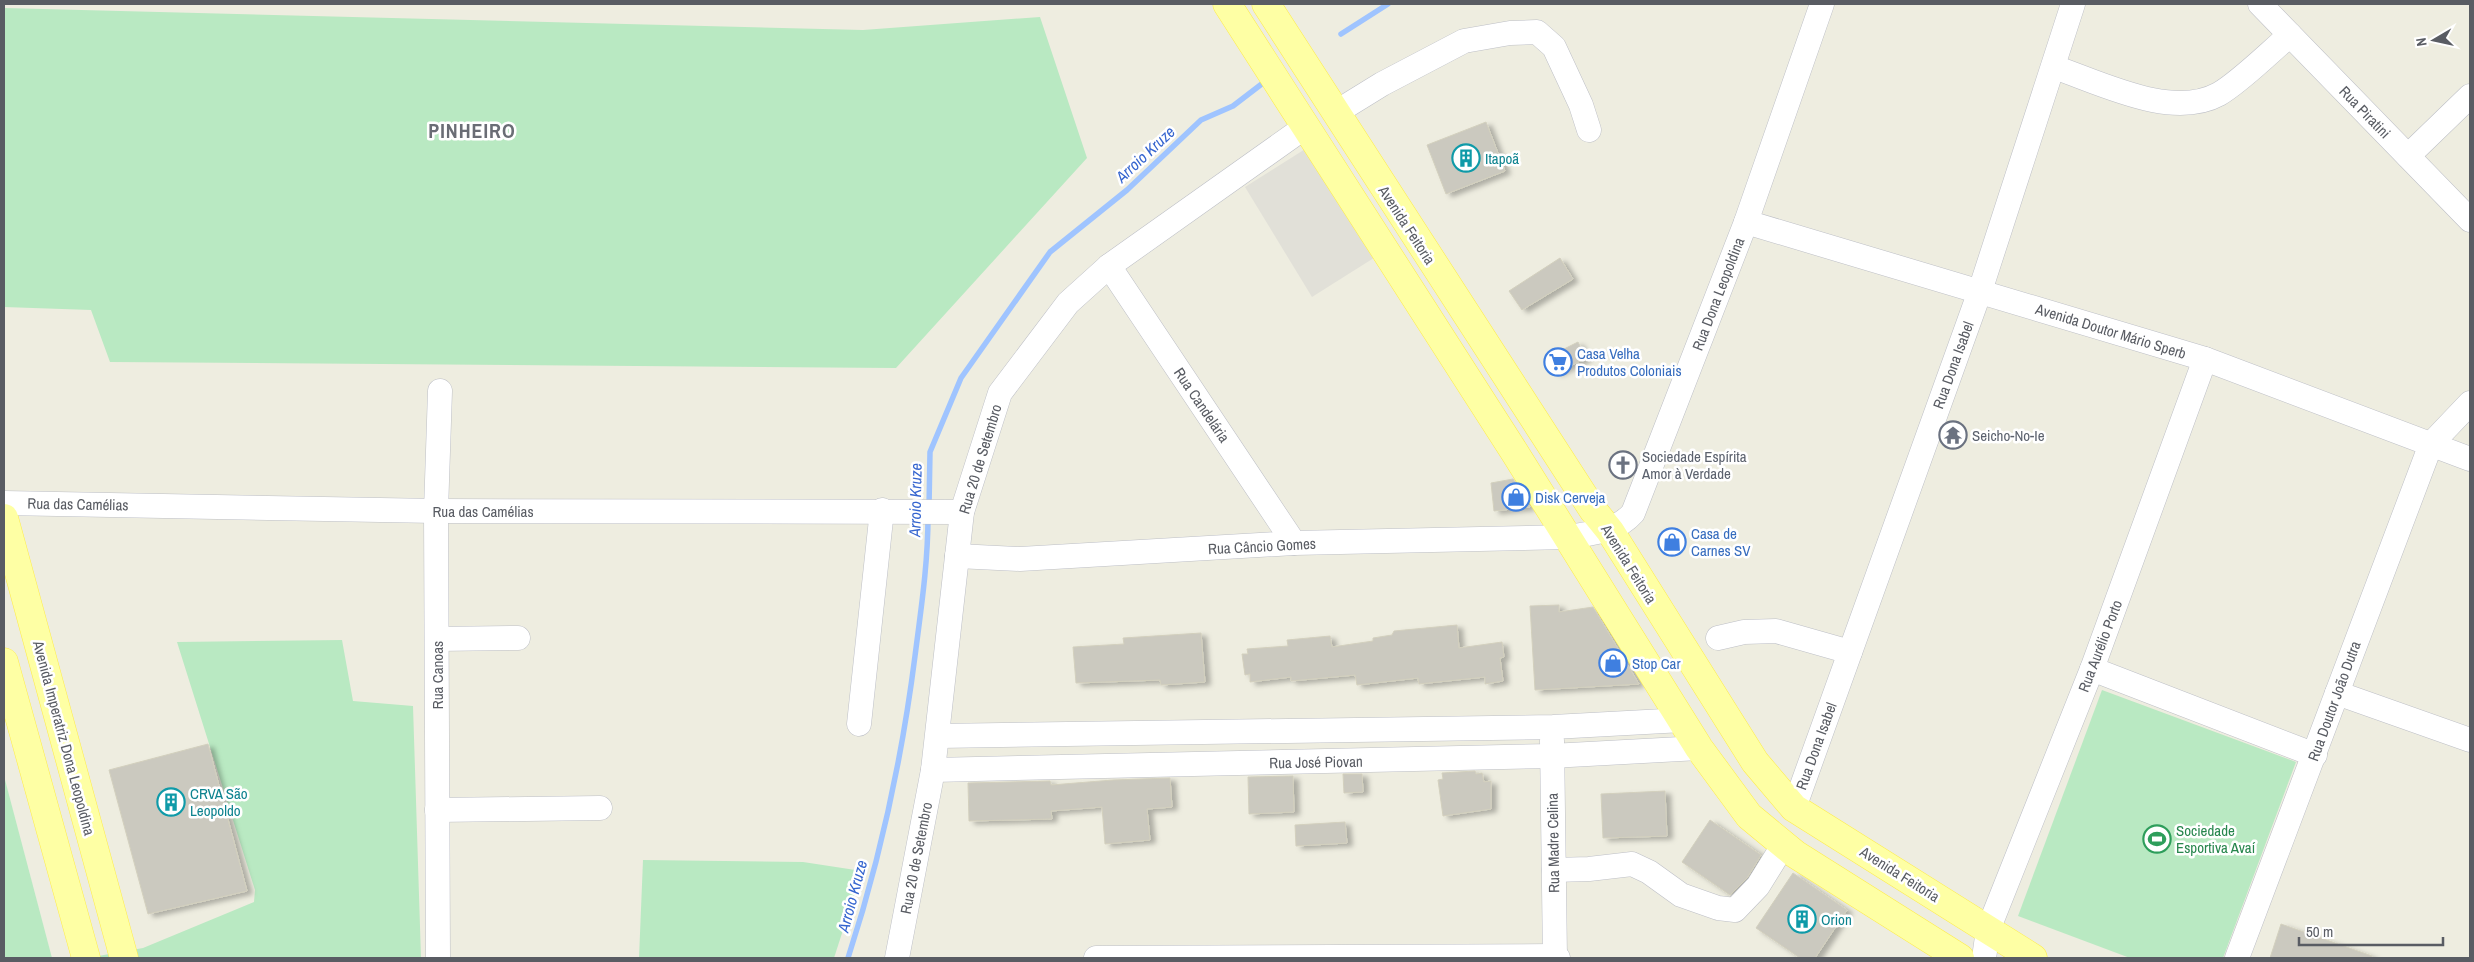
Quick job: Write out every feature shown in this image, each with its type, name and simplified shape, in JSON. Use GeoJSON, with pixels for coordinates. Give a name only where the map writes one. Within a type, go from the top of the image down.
{"type":"FeatureCollection","features":[{"type":"Feature","properties":{"kind":"main road"},"geometry":{"type":"LineString","coordinates":[[1227,4],[1567,537],[1699,748],[1749,816],[1784,844],[1943,954]]}},
{"type":"Feature","properties":{"kind":"main road","name":"Avenida Feitoria"},"geometry":{"type":"LineString","coordinates":[[1266,4],[1593,510],[1610,531],[1754,762],[1794,808],[2033,958]]}},
{"type":"Feature","properties":{"kind":"main road"},"geometry":{"type":"LineString","coordinates":[[1301,118],[1329,103]]}},
{"type":"Feature","properties":{"kind":"main road","name":"Avenida Imperatriz Dona Leopoldina"},"geometry":{"type":"LineString","coordinates":[[4,518],[124,958]]}},
{"type":"Feature","properties":{"kind":"main road"},"geometry":{"type":"LineString","coordinates":[[4,662],[86,958]]}},
{"type":"Feature","properties":{"kind":"street","name":"Rua Dona Leopoldina"},"geometry":{"type":"LineString","coordinates":[[1567,537],[1610,531],[1624,524],[1633,513],[1746,222],[1822,4]]}},
{"type":"Feature","properties":{"kind":"street","name":"Rua Dona Isabel"},"geometry":{"type":"LineString","coordinates":[[1794,808],[1980,291],[2054,67],[2072,4]]}},
{"type":"Feature","properties":{"kind":"street","name":"Rua Piratini"},"geometry":{"type":"LineString","coordinates":[[2261,4],[2470,220]]}},
{"type":"Feature","properties":{"kind":"street"},"geometry":{"type":"LineString","coordinates":[[1329,103],[1382,84],[1464,41],[1510,33],[1537,32],[1554,47],[1581,105],[1589,130]]}},
{"type":"Feature","properties":{"kind":"street"},"geometry":{"type":"LineString","coordinates":[[2054,67],[2164,103],[2186,104],[2206,100],[2221,93],[2290,35]]}},
{"type":"Feature","properties":{"kind":"street"},"geometry":{"type":"LineString","coordinates":[[2408,156],[2470,96]]}},
{"type":"Feature","properties":{"kind":"street","name":"Rua 20 de Setembro"},"geometry":{"type":"LineString","coordinates":[[897,958],[938,736],[962,512],[1000,393],[1068,303],[1109,266],[1301,118]]}},
{"type":"Feature","properties":{"kind":"street","name":"Avenida Doutor Mário Sperb"},"geometry":{"type":"LineString","coordinates":[[1746,222],[2206,359],[2470,459]]}},
{"type":"Feature","properties":{"kind":"street","name":"Rua Candelária"},"geometry":{"type":"LineString","coordinates":[[1109,266],[1294,543]]}},
{"type":"Feature","properties":{"kind":"street","name":"Rua Aurélio Porto"},"geometry":{"type":"LineString","coordinates":[[1984,958],[1988,930],[2092,669],[2206,359]]}},
{"type":"Feature","properties":{"kind":"street","name":"Rua Canoas"},"geometry":{"type":"LineString","coordinates":[[438,958],[436,511],[440,391]]}},
{"type":"Feature","properties":{"kind":"street"},"geometry":{"type":"LineString","coordinates":[[2431,444],[2470,403]]}},
{"type":"Feature","properties":{"kind":"street","name":"Rua Doutor João Dutra"},"geometry":{"type":"LineString","coordinates":[[2237,958],[2431,444]]}},
{"type":"Feature","properties":{"kind":"street","name":"Rua das Camélias"},"geometry":{"type":"LineString","coordinates":[[4,502],[436,511],[925,510],[962,512]]}},
{"type":"Feature","properties":{"kind":"street"},"geometry":{"type":"LineString","coordinates":[[859,724],[882,510]]}},
{"type":"Feature","properties":{"kind":"street","name":"Rua Câncio Gomes"},"geometry":{"type":"LineString","coordinates":[[956,556],[1020,559],[1294,543],[1567,537]]}},
{"type":"Feature","properties":{"kind":"street"},"geometry":{"type":"LineString","coordinates":[[1718,638],[1744,632],[1776,632],[1850,652]]}},
{"type":"Feature","properties":{"kind":"street"},"geometry":{"type":"LineString","coordinates":[[437,639],[518,638]]}},
{"type":"Feature","properties":{"kind":"street"},"geometry":{"type":"LineString","coordinates":[[2092,669],[2315,754]]}},
{"type":"Feature","properties":{"kind":"street"},"geometry":{"type":"LineString","coordinates":[[2337,693],[2470,740]]}},
{"type":"Feature","properties":{"kind":"street","name":"Rua José Piovan"},"geometry":{"type":"LineString","coordinates":[[938,736],[1554,727],[1682,720]]}},
{"type":"Feature","properties":{"kind":"street","name":"Rua Madre Celina"},"geometry":{"type":"LineString","coordinates":[[1554,727],[1551,756],[1556,958]]}},
{"type":"Feature","properties":{"kind":"street","name":"Rua José Piovan"},"geometry":{"type":"LineString","coordinates":[[933,770],[1551,756],[1699,748]]}},
{"type":"Feature","properties":{"kind":"street"},"geometry":{"type":"LineString","coordinates":[[438,810],[600,808]]}},
{"type":"Feature","properties":{"kind":"street"},"geometry":{"type":"LineString","coordinates":[[1554,870],[1588,869],[1632,864],[1649,872],[1681,895],[1718,908],[1735,910],[1758,886],[1784,844]]}},
{"type":"Feature","properties":{"kind":"street"},"geometry":{"type":"LineString","coordinates":[[1096,958],[1556,958]]}},
{"type":"Feature","properties":{"kind":"shaded area"},"geometry":{"type":"Polygon","coordinates":[[[1310,146],[1377,256],[1312,297],[1245,187],[1310,146]]]}},
{"type":"Feature","properties":{"kind":"green space"},"geometry":{"type":"Polygon","coordinates":[[[4,8],[863,30],[1040,17],[1087,158],[896,368],[110,362],[91,310],[4,307],[4,8]]]}},
{"type":"Feature","properties":{"kind":"green space"},"geometry":{"type":"Polygon","coordinates":[[[342,640],[353,701],[413,706],[421,958],[87,958],[143,948],[254,902],[255,890],[177,642],[342,640]]]}},
{"type":"Feature","properties":{"kind":"green space","name":"Sociedade Esportiva Avaí"},"geometry":{"type":"Polygon","coordinates":[[[2102,690],[2296,762],[2223,958],[2130,958],[2018,916],[2102,690]]]}},
{"type":"Feature","properties":{"kind":"green space"},"geometry":{"type":"Polygon","coordinates":[[[4,776],[52,958],[4,958],[4,776]]]}},
{"type":"Feature","properties":{"kind":"green space"},"geometry":{"type":"Polygon","coordinates":[[[643,860],[803,862],[862,871],[834,958],[639,958],[643,860]]]}},
{"type":"Feature","properties":{"kind":"building","name":"Itapoã"},"geometry":{"type":"Polygon","coordinates":[[[1486,122],[1505,171],[1446,194],[1427,145],[1486,122]]]}},
{"type":"Feature","properties":{"kind":"building"},"geometry":{"type":"Polygon","coordinates":[[[1560,258],[1573,279],[1522,310],[1509,291],[1560,258]]]}},
{"type":"Feature","properties":{"kind":"building"},"geometry":{"type":"Polygon","coordinates":[[[1578,342],[1586,358],[1556,373],[1548,357],[1578,342]]]}},
{"type":"Feature","properties":{"kind":"building"},"geometry":{"type":"Polygon","coordinates":[[[1513,479],[1530,507],[1494,511],[1491,483],[1513,479]]]}},
{"type":"Feature","properties":{"kind":"building"},"geometry":{"type":"Polygon","coordinates":[[[1559,605],[1559,612],[1593,607],[1639,684],[1535,690],[1530,606],[1559,605]]]}},
{"type":"Feature","properties":{"kind":"building"},"geometry":{"type":"Polygon","coordinates":[[[1457,625],[1459,648],[1502,642],[1504,657],[1500,658],[1503,681],[1485,684],[1485,677],[1419,684],[1418,678],[1357,685],[1355,675],[1291,681],[1291,677],[1250,682],[1250,674],[1245,675],[1242,654],[1248,654],[1247,649],[1288,646],[1287,640],[1330,636],[1332,647],[1373,641],[1373,638],[1392,635],[1394,631],[1457,625]]]}},
{"type":"Feature","properties":{"kind":"building"},"geometry":{"type":"Polygon","coordinates":[[[1201,633],[1205,682],[1161,685],[1160,680],[1076,683],[1073,647],[1124,644],[1123,638],[1201,633]]]}},
{"type":"Feature","properties":{"kind":"building","name":"CRVA São Leopoldo"},"geometry":{"type":"Polygon","coordinates":[[[208,744],[247,891],[148,914],[109,770],[208,744]]]}},
{"type":"Feature","properties":{"kind":"building"},"geometry":{"type":"Polygon","coordinates":[[[1475,771],[1476,774],[1482,773],[1484,782],[1491,781],[1491,809],[1443,816],[1438,780],[1443,779],[1442,773],[1475,771]]]}},
{"type":"Feature","properties":{"kind":"building"},"geometry":{"type":"Polygon","coordinates":[[[1343,774],[1362,774],[1363,792],[1344,793],[1343,774]]]}},
{"type":"Feature","properties":{"kind":"building"},"geometry":{"type":"Polygon","coordinates":[[[1293,776],[1294,812],[1249,814],[1248,777],[1293,776]]]}},
{"type":"Feature","properties":{"kind":"building"},"geometry":{"type":"Polygon","coordinates":[[[1170,778],[1172,807],[1147,809],[1150,840],[1105,844],[1102,807],[1051,811],[1052,819],[969,821],[968,783],[1050,781],[1051,785],[1170,778]]]}},
{"type":"Feature","properties":{"kind":"building"},"geometry":{"type":"Polygon","coordinates":[[[1665,791],[1667,836],[1603,838],[1601,794],[1665,791]]]}},
{"type":"Feature","properties":{"kind":"building"},"geometry":{"type":"Polygon","coordinates":[[[1710,820],[1761,855],[1747,878],[1730,895],[1682,862],[1710,820]]]}},
{"type":"Feature","properties":{"kind":"building"},"geometry":{"type":"Polygon","coordinates":[[[1345,822],[1347,843],[1296,846],[1295,825],[1345,822]]]}},
{"type":"Feature","properties":{"kind":"building","name":"Orion"},"geometry":{"type":"Polygon","coordinates":[[[1793,873],[1847,910],[1815,958],[1800,958],[1756,928],[1793,873]]]}},
{"type":"Feature","properties":{"kind":"building"},"geometry":{"type":"Polygon","coordinates":[[[2281,924],[2372,956],[2372,958],[2270,958],[2281,924]]]}},
{"type":"Feature","properties":{"kind":"waterway","name":"Arroio Kruze"},"geometry":{"type":"LineString","coordinates":[[1341,34],[1388,4]]}},
{"type":"Feature","properties":{"kind":"waterway","name":"Arroio Kruze"},"geometry":{"type":"LineString","coordinates":[[929,507],[930,452],[961,378],[1050,252],[1127,190],[1201,120],[1233,106],[1263,83]]}},
{"type":"Feature","properties":{"kind":"waterway","name":"Arroio Kruze"},"geometry":{"type":"LineString","coordinates":[[848,958],[880,846],[897,771],[910,694],[924,586],[928,516]]}},
{"type":"Feature","properties":{"kind":"place","name":"Itapoã"},"geometry":{"type":"Point","coordinates":[1466,158]}},
{"type":"Feature","properties":{"kind":"place","name":"Casa Velha Produtos Coloniais"},"geometry":{"type":"Point","coordinates":[1558,362]}},
{"type":"Feature","properties":{"kind":"place","name":"Seicho-No-Ie"},"geometry":{"type":"Point","coordinates":[1953,435]}},
{"type":"Feature","properties":{"kind":"place","name":"Sociedade Espírita Amor à Verdade"},"geometry":{"type":"Point","coordinates":[1623,465]}},
{"type":"Feature","properties":{"kind":"place","name":"Disk Cerveja"},"geometry":{"type":"Point","coordinates":[1516,497]}},
{"type":"Feature","properties":{"kind":"place","name":"Casa de Carnes SV"},"geometry":{"type":"Point","coordinates":[1672,542]}},
{"type":"Feature","properties":{"kind":"place","name":"Stop Car"},"geometry":{"type":"Point","coordinates":[1613,663]}},
{"type":"Feature","properties":{"kind":"place","name":"CRVA São Leopoldo"},"geometry":{"type":"Point","coordinates":[171,802]}},
{"type":"Feature","properties":{"kind":"place","name":"Sociedade Esportiva Avaí"},"geometry":{"type":"Point","coordinates":[2157,839]}},
{"type":"Feature","properties":{"kind":"place","name":"Orion"},"geometry":{"type":"Point","coordinates":[1802,919]}},
{"type":"Feature","properties":{"kind":"district","name":"PINHEIRO"},"geometry":{"type":"Point","coordinates":[472,130]}}]}
